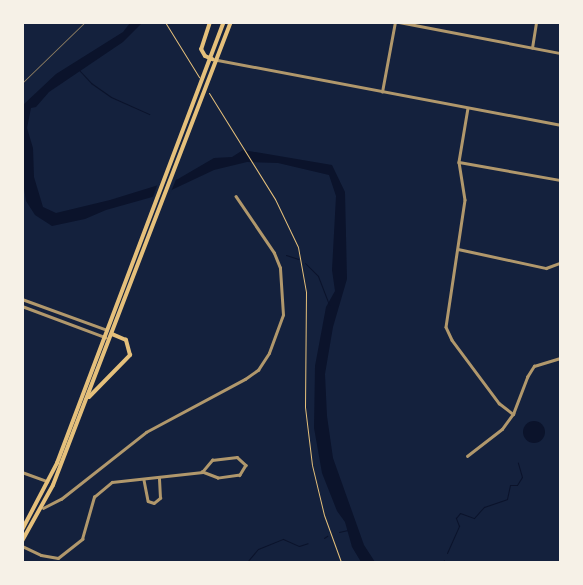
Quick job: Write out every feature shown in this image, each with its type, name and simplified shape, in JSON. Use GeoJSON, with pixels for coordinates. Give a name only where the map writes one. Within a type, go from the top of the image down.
{"type":"FeatureCollection","features":[{"type":"Feature","properties":{"kind":"main road"},"geometry":{"type":"LineString","coordinates":[[210,22],[202,49],[205,56],[212,59]]}},
{"type":"Feature","properties":{"kind":"main road"},"geometry":{"type":"LineString","coordinates":[[22,530],[48,482],[212,59],[224,22]]}},
{"type":"Feature","properties":{"kind":"main road"},"geometry":{"type":"LineString","coordinates":[[22,541],[43,508],[218,60],[231,22]]}},
{"type":"Feature","properties":{"kind":"main road"},"geometry":{"type":"LineString","coordinates":[[87,398],[130,355],[126,340],[112,334]]}},
{"type":"Feature","properties":{"kind":"street"},"geometry":{"type":"LineString","coordinates":[[382,92],[395,22]]}},
{"type":"Feature","properties":{"kind":"street"},"geometry":{"type":"LineString","coordinates":[[399,22],[560,53]]}},
{"type":"Feature","properties":{"kind":"street"},"geometry":{"type":"LineString","coordinates":[[532,48],[536,22]]}},
{"type":"Feature","properties":{"kind":"street"},"geometry":{"type":"LineString","coordinates":[[212,59],[560,125]]}},
{"type":"Feature","properties":{"kind":"street"},"geometry":{"type":"LineString","coordinates":[[468,108],[459,162],[465,200],[446,321],[448,334],[499,403],[513,414]]}},
{"type":"Feature","properties":{"kind":"street"},"geometry":{"type":"LineString","coordinates":[[459,162],[560,180]]}},
{"type":"Feature","properties":{"kind":"street"},"geometry":{"type":"LineString","coordinates":[[43,508],[61,499],[146,432],[245,379],[258,370],[269,353],[283,315],[280,268],[274,253],[236,197]]}},
{"type":"Feature","properties":{"kind":"street"},"geometry":{"type":"LineString","coordinates":[[458,249],[546,268],[560,263]]}},
{"type":"Feature","properties":{"kind":"street"},"geometry":{"type":"LineString","coordinates":[[22,298],[107,330],[112,334]]}},
{"type":"Feature","properties":{"kind":"street"},"geometry":{"type":"LineString","coordinates":[[22,306],[103,337],[112,334]]}},
{"type":"Feature","properties":{"kind":"street"},"geometry":{"type":"LineString","coordinates":[[467,456],[502,429],[513,414],[534,366],[560,358]]}},
{"type":"Feature","properties":{"kind":"street"},"geometry":{"type":"LineString","coordinates":[[22,546],[40,555],[58,558],[82,539],[89,510],[103,487],[112,482],[144,480],[202,472],[218,478],[239,475],[246,465],[239,458],[215,459],[202,472]]}},
{"type":"Feature","properties":{"kind":"street"},"geometry":{"type":"LineString","coordinates":[[22,472],[48,482]]}},
{"type":"Feature","properties":{"kind":"street"},"geometry":{"type":"LineString","coordinates":[[144,480],[148,501],[154,503],[160,498],[160,478]]}},
{"type":"Feature","properties":{"kind":"street"},"geometry":{"type":"LineString","coordinates":[[58,558],[60,562]]}},
{"type":"Feature","properties":{"kind":"path"},"geometry":{"type":"LineString","coordinates":[[165,22],[203,83]]}},
{"type":"Feature","properties":{"kind":"path"},"geometry":{"type":"LineString","coordinates":[[207,90],[289,224],[301,260],[306,292],[305,407],[312,465],[324,515],[341,562]]}},
{"type":"Feature","properties":{"kind":"water"},"geometry":{"type":"Polygon","coordinates":[[[143,22],[123,42],[49,92],[36,107],[31,108],[27,128],[33,148],[34,177],[43,207],[56,213],[110,200],[178,179],[214,158],[232,157],[243,150],[332,165],[345,192],[347,279],[333,327],[325,374],[327,416],[333,458],[364,545],[375,562],[361,562],[352,547],[345,522],[337,511],[322,473],[314,428],[315,366],[326,307],[335,291],[332,270],[336,196],[329,175],[278,163],[247,162],[214,170],[163,194],[106,210],[85,219],[52,226],[35,215],[26,201],[23,182],[23,105],[56,74],[123,32],[130,23],[143,22]]]}},
{"type":"Feature","properties":{"kind":"water"},"geometry":{"type":"Polygon","coordinates":[[[534,421],[544,428],[545,432],[538,442],[534,443],[524,436],[523,432],[530,422],[534,421]]]}},
{"type":"Feature","properties":{"kind":"pier"},"geometry":{"type":"Polygon","coordinates":[[[177,177],[170,194],[152,200],[158,183],[177,177]]]}},
{"type":"Feature","properties":{"kind":"waterway"},"geometry":{"type":"LineString","coordinates":[[79,70],[91,83],[111,97],[149,114]]}},
{"type":"Feature","properties":{"kind":"waterway"},"geometry":{"type":"LineString","coordinates":[[286,255],[298,259]]}},
{"type":"Feature","properties":{"kind":"waterway"},"geometry":{"type":"LineString","coordinates":[[305,263],[318,276],[329,305]]}},
{"type":"Feature","properties":{"kind":"waterway"},"geometry":{"type":"LineString","coordinates":[[447,553],[459,526],[456,518],[460,513],[474,518],[484,507],[507,499],[510,485],[517,485],[522,477],[518,463]]}},
{"type":"Feature","properties":{"kind":"waterway"},"geometry":{"type":"LineString","coordinates":[[339,532],[348,530]]}},
{"type":"Feature","properties":{"kind":"waterway"},"geometry":{"type":"LineString","coordinates":[[247,562],[258,549],[283,539],[299,546],[308,543]]}},
{"type":"Feature","properties":{"kind":"railway"},"geometry":{"type":"LineString","coordinates":[[22,83],[85,22]]}}]}
